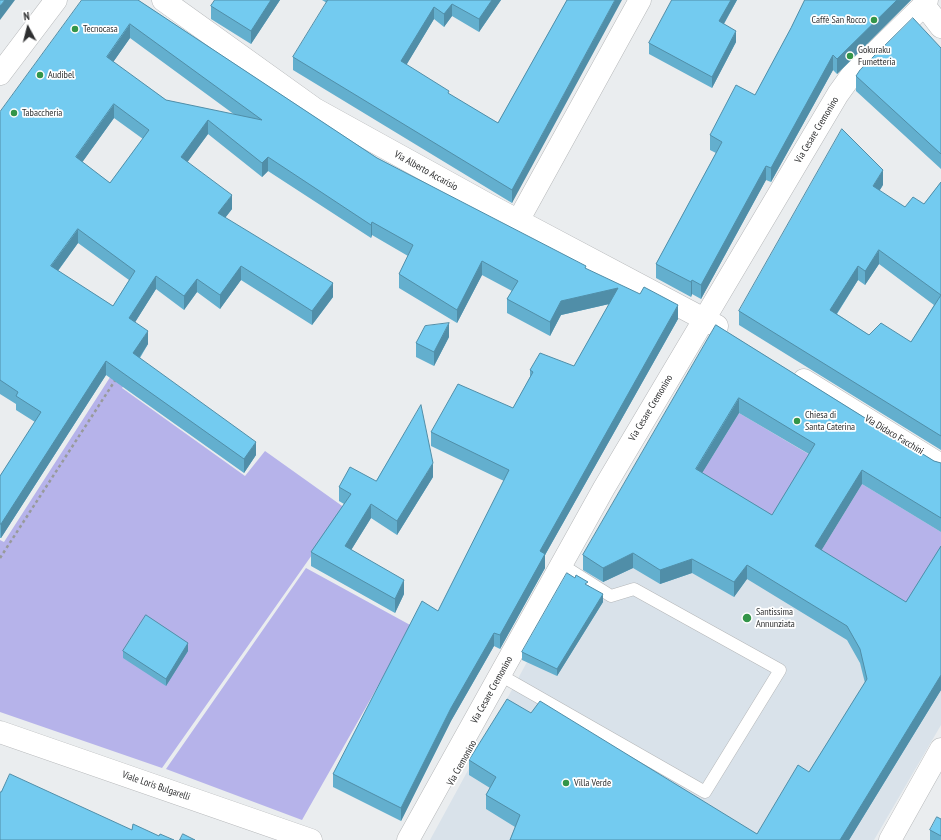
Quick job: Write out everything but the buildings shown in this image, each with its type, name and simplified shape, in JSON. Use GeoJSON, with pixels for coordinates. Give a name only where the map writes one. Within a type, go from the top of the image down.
{"type":"FeatureCollection","features":[{"type":"Feature","properties":{"kind":"street"},"geometry":{"type":"LineString","coordinates":[[0,74],[56,0]]}},
{"type":"Feature","properties":{"kind":"street","name":"Via Alberto Accarisio"},"geometry":{"type":"LineString","coordinates":[[163,0],[315,109],[518,221],[704,318]]}},
{"type":"Feature","properties":{"kind":"street"},"geometry":{"type":"LineString","coordinates":[[518,221],[640,0]]}},
{"type":"Feature","properties":{"kind":"street"},"geometry":{"type":"LineString","coordinates":[[925,3],[941,27]]}},
{"type":"Feature","properties":{"kind":"street","name":"Via Cesare Cremonino"},"geometry":{"type":"LineString","coordinates":[[408,840],[505,677],[562,565],[604,488],[838,94],[851,76],[925,3]]}},
{"type":"Feature","properties":{"kind":"street"},"geometry":{"type":"LineString","coordinates":[[704,318],[731,335]]}},
{"type":"Feature","properties":{"kind":"street","name":"Via Didaco Facchini"},"geometry":{"type":"LineString","coordinates":[[784,368],[941,465]]}},
{"type":"Feature","properties":{"kind":"street","name":"Via Cremonino"},"geometry":{"type":"LineString","coordinates":[[419,840],[505,677],[525,651],[533,652]]}},
{"type":"Feature","properties":{"kind":"street","name":"Viale Loris Bulgarelli"},"geometry":{"type":"LineString","coordinates":[[0,732],[311,840]]}},
{"type":"Feature","properties":{"kind":"street"},"geometry":{"type":"LineString","coordinates":[[890,840],[941,749]]}},
{"type":"Feature","properties":{"kind":"lane"},"geometry":{"type":"LineString","coordinates":[[505,677],[705,792],[780,670],[634,589],[611,596],[562,565]]}},
{"type":"Feature","properties":{"kind":"path"},"geometry":{"type":"LineString","coordinates":[[0,558],[119,376]]}},
{"type":"Feature","properties":{"kind":"shaded area","name":"Santissima Annunziata"},"geometry":{"type":"Polygon","coordinates":[[[716,340],[941,477],[941,725],[874,840],[430,840],[527,662],[584,568],[716,340]]]}},
{"type":"Feature","properties":{"kind":"shaded area"},"geometry":{"type":"Polygon","coordinates":[[[125,354],[140,363],[122,388],[245,476],[265,451],[345,508],[162,768],[0,712],[0,540],[4,542],[125,354]]]}},
{"type":"Feature","properties":{"kind":"shaded area"},"geometry":{"type":"Polygon","coordinates":[[[739,413],[815,458],[772,529],[696,483],[739,413]]]}},
{"type":"Feature","properties":{"kind":"shaded area"},"geometry":{"type":"Polygon","coordinates":[[[862,484],[941,532],[941,560],[906,617],[815,561],[862,484]]]}},
{"type":"Feature","properties":{"kind":"shaded area"},"geometry":{"type":"Polygon","coordinates":[[[306,568],[412,626],[302,820],[166,769],[306,568]]]}},
{"type":"Feature","properties":{"kind":"place","name":"Caffè San Rocco"},"geometry":{"type":"Point","coordinates":[874,20]}},
{"type":"Feature","properties":{"kind":"place","name":"Tecnocasa"},"geometry":{"type":"Point","coordinates":[75,29]}},
{"type":"Feature","properties":{"kind":"place","name":"Gokuraku Fumetteria"},"geometry":{"type":"Point","coordinates":[850,56]}},
{"type":"Feature","properties":{"kind":"place","name":"Audibel"},"geometry":{"type":"Point","coordinates":[40,75]}},
{"type":"Feature","properties":{"kind":"place","name":"Tabaccheria"},"geometry":{"type":"Point","coordinates":[14,113]}},
{"type":"Feature","properties":{"kind":"place","name":"Chiesa di Santa Caterina"},"geometry":{"type":"Point","coordinates":[797,421]}},
{"type":"Feature","properties":{"kind":"place","name":"Santissima Annunziata"},"geometry":{"type":"Point","coordinates":[747,618]}},
{"type":"Feature","properties":{"kind":"place","name":"Villa Verde"},"geometry":{"type":"Point","coordinates":[566,783]}}]}
